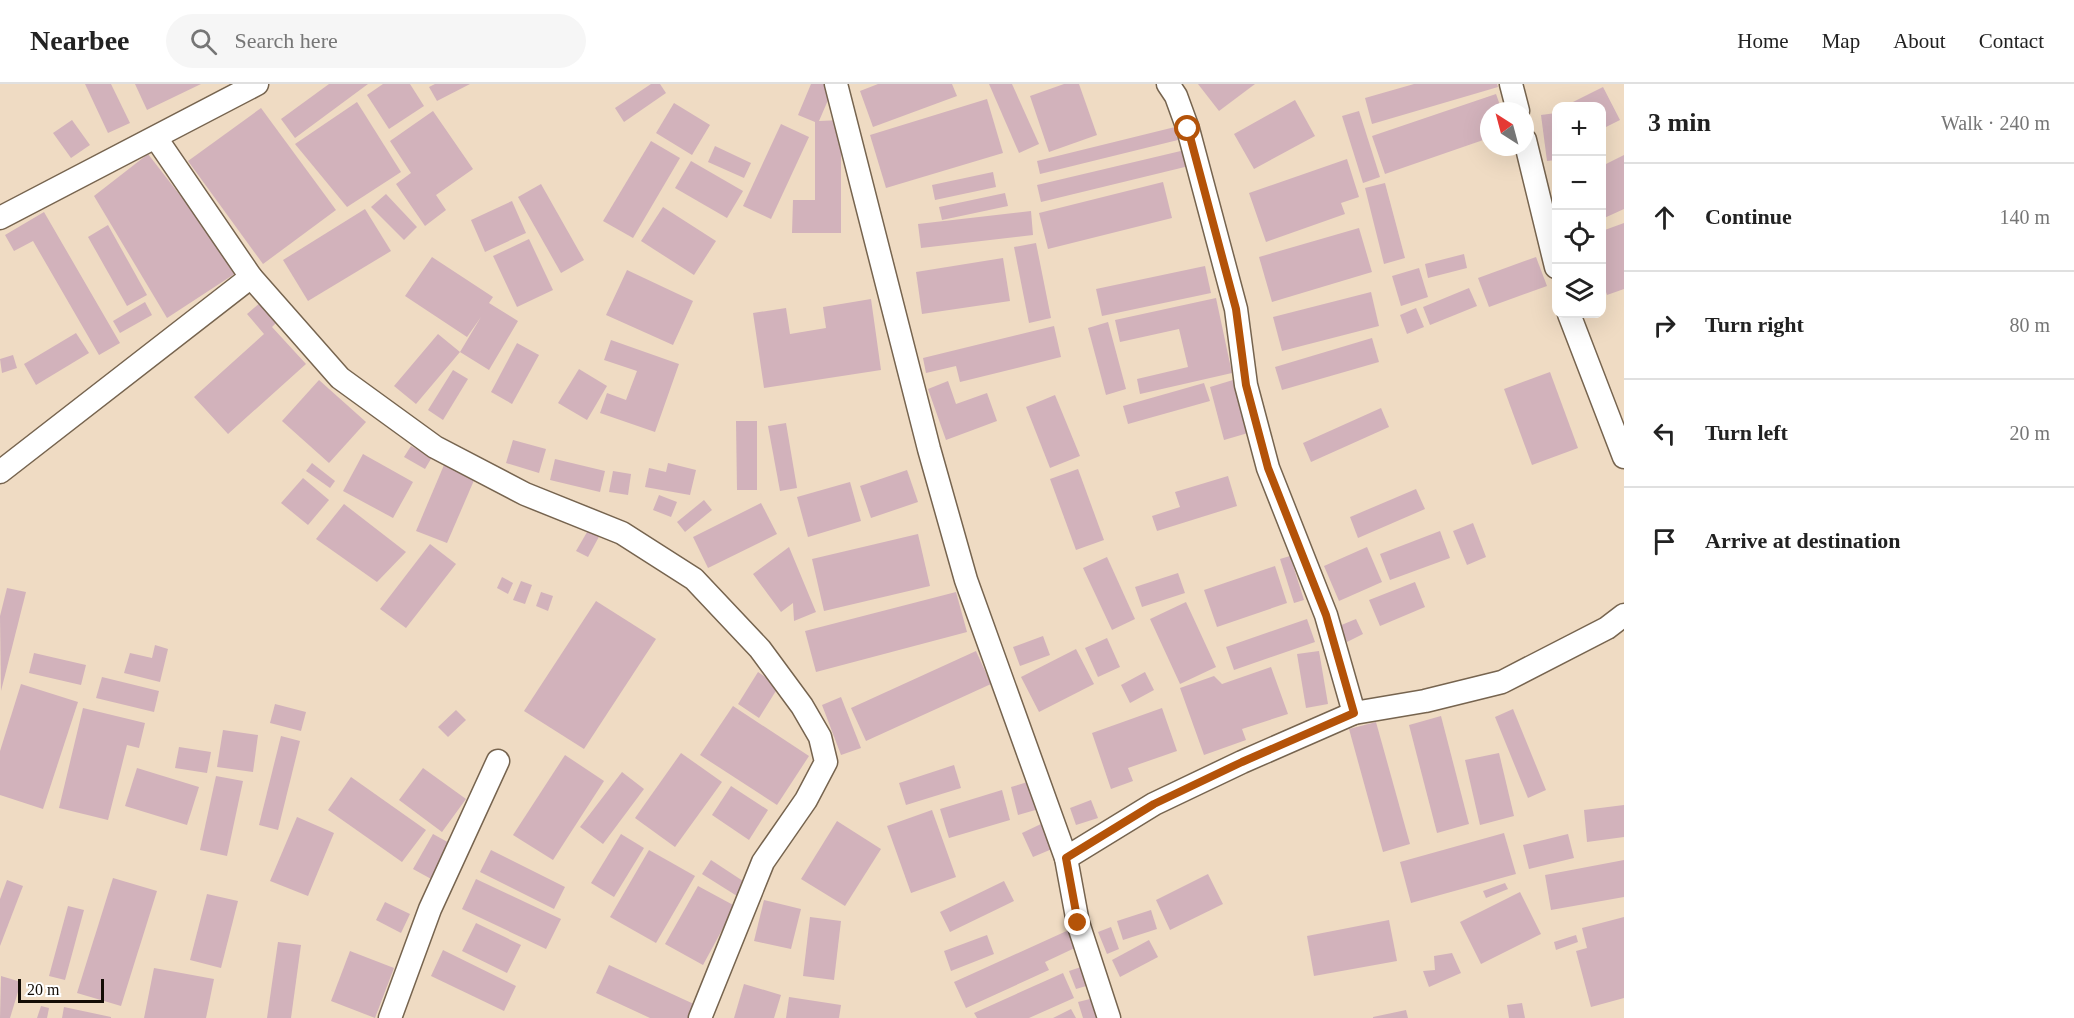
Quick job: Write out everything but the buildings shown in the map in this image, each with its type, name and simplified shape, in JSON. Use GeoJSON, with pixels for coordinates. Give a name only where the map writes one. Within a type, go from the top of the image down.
{"type":"FeatureCollection","features":[{"type":"Feature","properties":{"kind":"street"},"geometry":{"type":"LineString","coordinates":[[0,218],[257,84]]}},
{"type":"Feature","properties":{"kind":"street"},"geometry":{"type":"LineString","coordinates":[[836,84],[929,449],[966,580],[1066,858],[1078,923],[1108,1018]]}},
{"type":"Feature","properties":{"kind":"street"},"geometry":{"type":"LineString","coordinates":[[1168,84],[1176,96],[1188,129],[1236,309],[1246,385],[1268,468],[1326,615],[1354,713]]}},
{"type":"Feature","properties":{"kind":"street"},"geometry":{"type":"LineString","coordinates":[[1511,84],[1516,102]]}},
{"type":"Feature","properties":{"kind":"street"},"geometry":{"type":"LineString","coordinates":[[156,138],[251,277],[340,378],[435,447],[525,494],[622,533],[694,579],[760,649],[802,706],[820,737],[826,762],[806,800],[763,861],[700,1018]]}},
{"type":"Feature","properties":{"kind":"street"},"geometry":{"type":"LineString","coordinates":[[1529,156],[1556,264]]}},
{"type":"Feature","properties":{"kind":"street"},"geometry":{"type":"LineString","coordinates":[[0,472],[251,277]]}},
{"type":"Feature","properties":{"kind":"street"},"geometry":{"type":"LineString","coordinates":[[1571,318],[1624,458]]}},
{"type":"Feature","properties":{"kind":"street"},"geometry":{"type":"LineString","coordinates":[[1066,858],[1154,804],[1354,713],[1425,701],[1502,682],[1607,628],[1624,615]]}},
{"type":"Feature","properties":{"kind":"street"},"geometry":{"type":"LineString","coordinates":[[390,1018],[430,909],[498,761]]}},
{"type":"Feature","properties":{"kind":"route"},"geometry":{"type":"LineString","coordinates":[[1078,923],[1066,858],[1154,804],[1354,713],[1326,615],[1268,468],[1246,385],[1236,309],[1205,200],[1188,129]]}}]}
